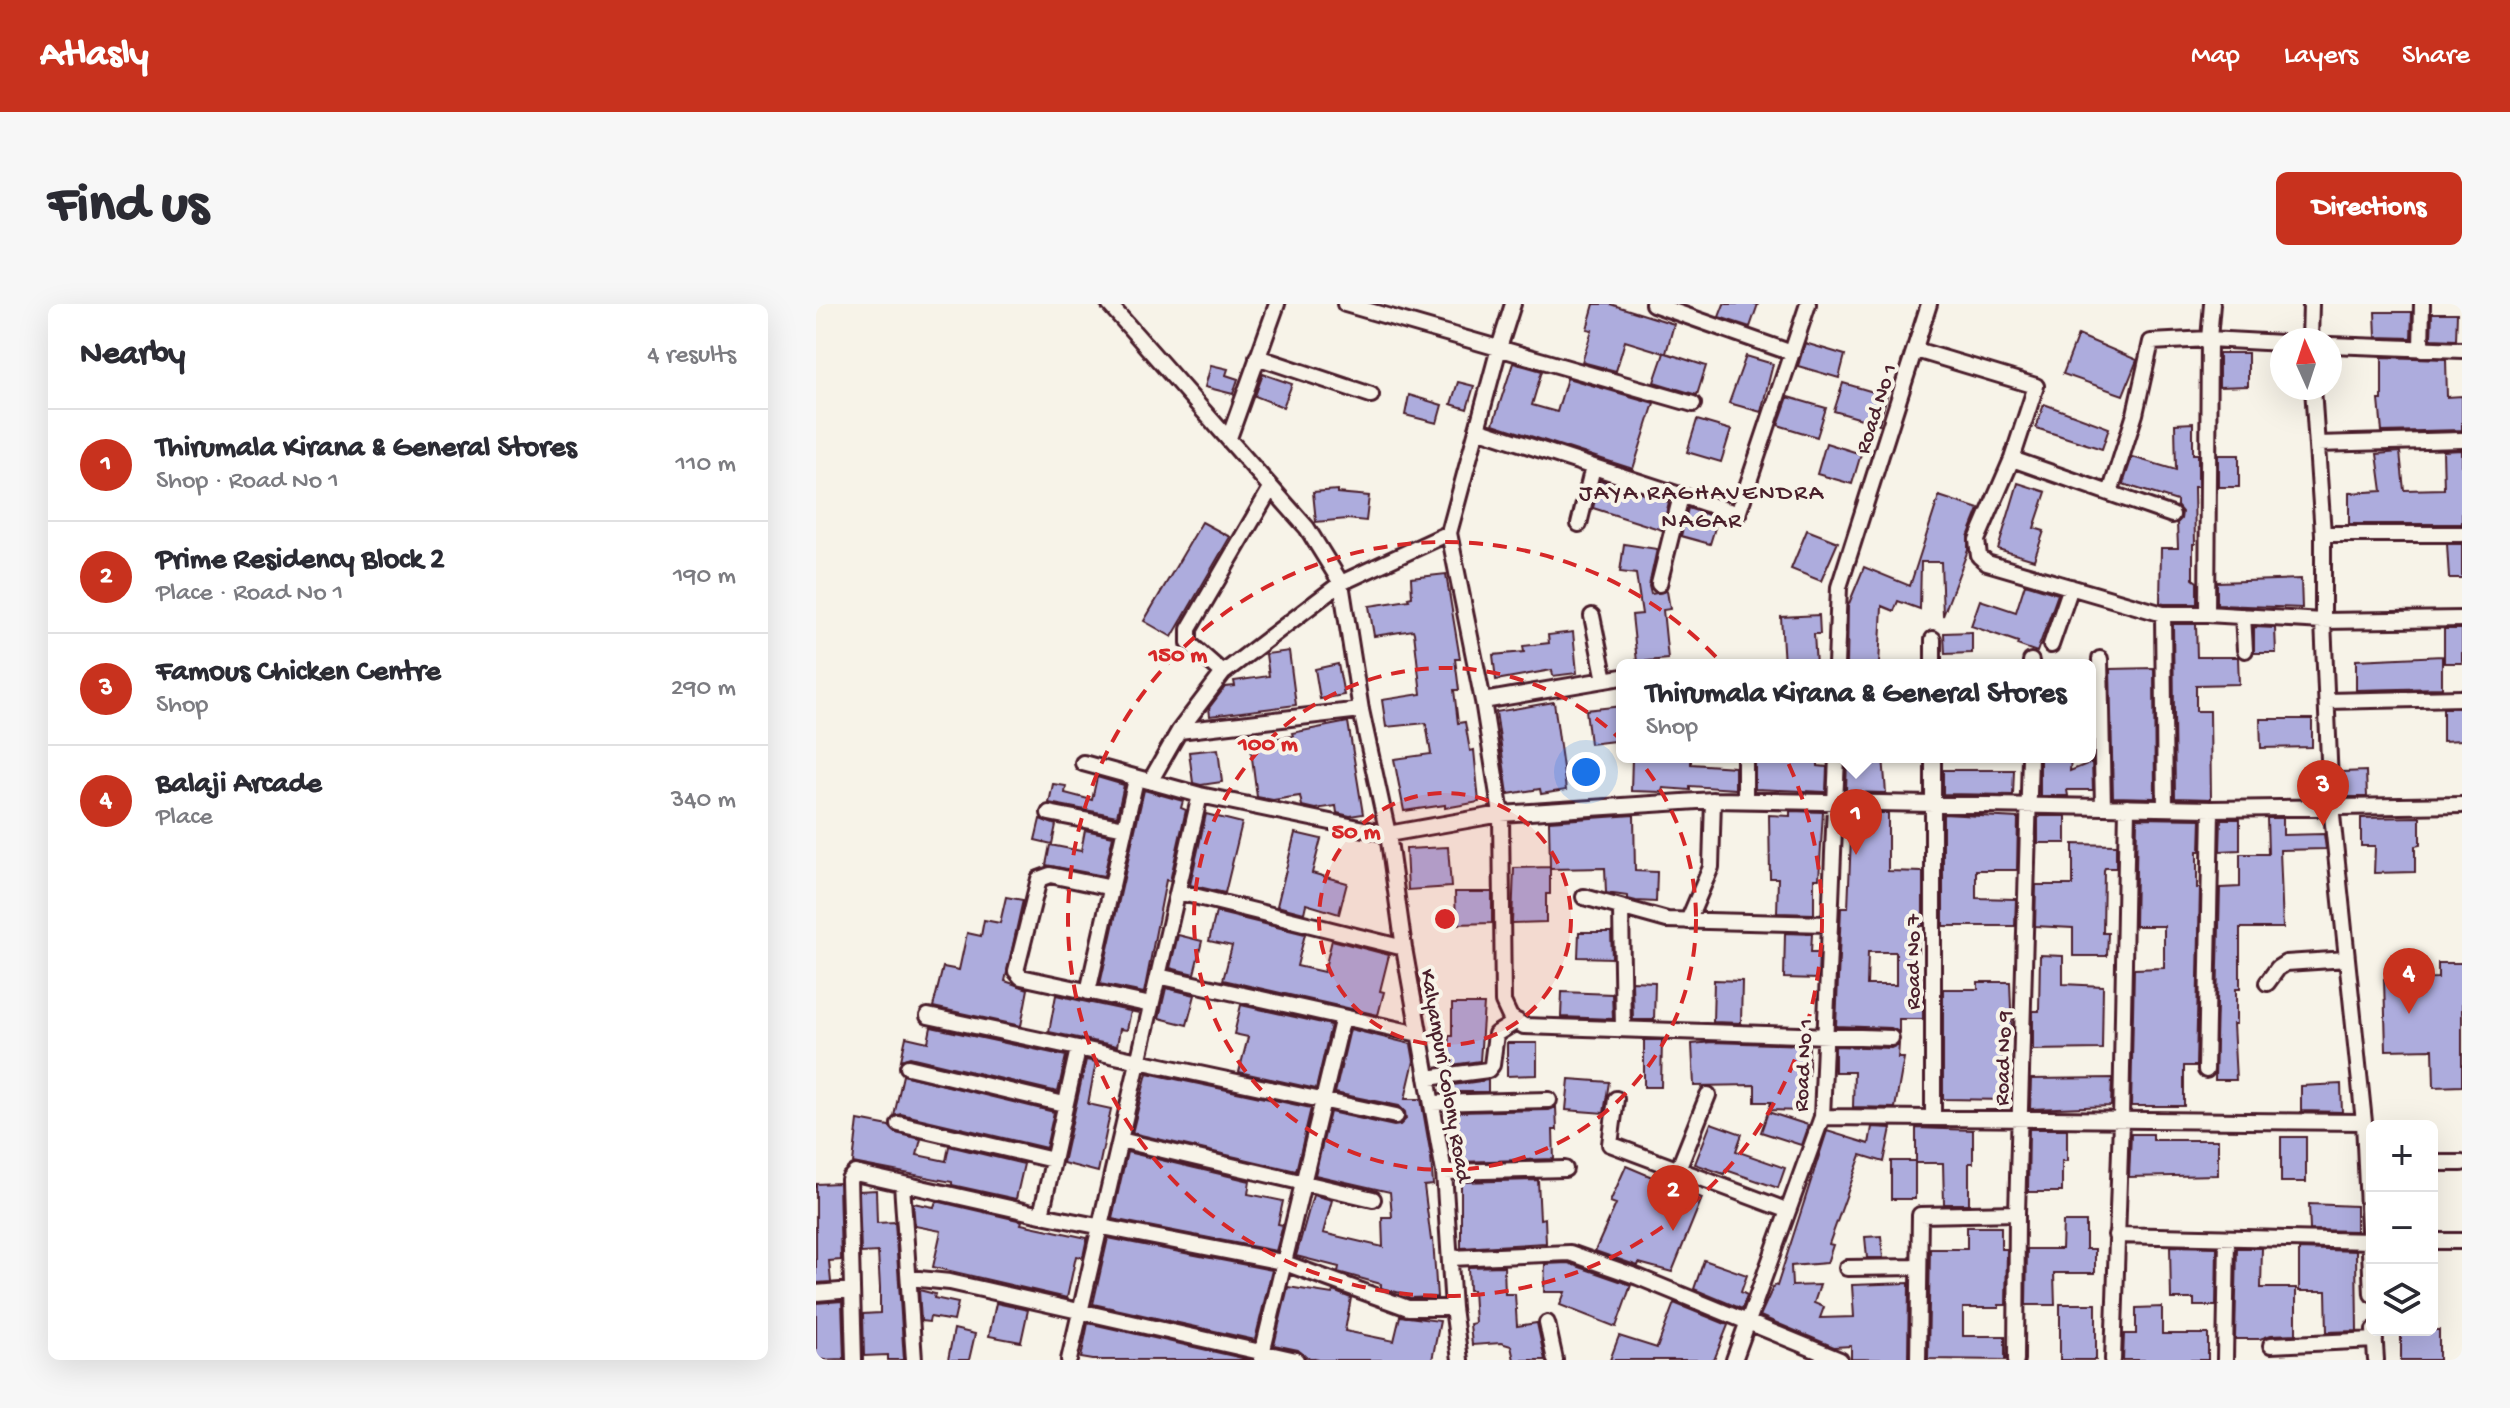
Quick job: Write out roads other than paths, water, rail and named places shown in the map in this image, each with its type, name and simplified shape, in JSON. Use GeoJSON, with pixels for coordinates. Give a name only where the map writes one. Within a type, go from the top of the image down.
{"type":"FeatureCollection","features":[{"type":"Feature","properties":{"kind":"street"},"geometry":{"type":"LineString","coordinates":[[1109,304],[1307,528],[1341,583]]}},
{"type":"Feature","properties":{"kind":"street"},"geometry":{"type":"LineString","coordinates":[[1229,438],[1277,304]]}},
{"type":"Feature","properties":{"kind":"street"},"geometry":{"type":"LineString","coordinates":[[1345,304],[1693,404]]}},
{"type":"Feature","properties":{"kind":"street"},"geometry":{"type":"LineString","coordinates":[[1513,304],[1449,533],[1483,701],[1501,814],[1503,1002],[1510,1017],[1524,1026],[1891,1038]]}},
{"type":"Feature","properties":{"kind":"street"},"geometry":{"type":"LineString","coordinates":[[1653,304],[1792,353]]}},
{"type":"Feature","properties":{"kind":"street"},"geometry":{"type":"LineString","coordinates":[[1477,429],[1738,514],[1808,304]]}},
{"type":"Feature","properties":{"kind":"street","name":"Road No 1"},"geometry":{"type":"LineString","coordinates":[[1836,659],[1839,587],[1929,304]]}},
{"type":"Feature","properties":{"kind":"street"},"geometry":{"type":"LineString","coordinates":[[2207,614],[2209,339],[2212,304]]}},
{"type":"Feature","properties":{"kind":"street"},"geometry":{"type":"LineString","coordinates":[[2310,328],[2311,304]]}},
{"type":"Feature","properties":{"kind":"street"},"geometry":{"type":"LineString","coordinates":[[2421,349],[2422,304]]}},
{"type":"Feature","properties":{"kind":"street"},"geometry":{"type":"LineString","coordinates":[[2110,493],[2135,414],[2151,342],[2209,339],[2270,342]]}},
{"type":"Feature","properties":{"kind":"street"},"geometry":{"type":"LineString","coordinates":[[2342,346],[2462,350]]}},
{"type":"Feature","properties":{"kind":"street"},"geometry":{"type":"LineString","coordinates":[[1916,350],[2036,386],[2012,459],[1977,540],[1979,556],[1987,563],[2163,614],[2323,621],[2462,619]]}},
{"type":"Feature","properties":{"kind":"street"},"geometry":{"type":"LineString","coordinates":[[1257,357],[1371,395]]}},
{"type":"Feature","properties":{"kind":"street"},"geometry":{"type":"LineString","coordinates":[[2314,400],[2323,534],[2323,621],[2331,805],[2366,1136]]}},
{"type":"Feature","properties":{"kind":"street"},"geometry":{"type":"LineString","coordinates":[[2317,444],[2462,440]]}},
{"type":"Feature","properties":{"kind":"street"},"geometry":{"type":"LineString","coordinates":[[2012,459],[2172,515]]}},
{"type":"Feature","properties":{"kind":"street"},"geometry":{"type":"LineString","coordinates":[[1579,524],[1593,467]]}},
{"type":"Feature","properties":{"kind":"street"},"geometry":{"type":"LineString","coordinates":[[1223,673],[1189,643],[1189,629],[1271,488]]}},
{"type":"Feature","properties":{"kind":"street"},"geometry":{"type":"LineString","coordinates":[[1659,584],[1681,496]]}},
{"type":"Feature","properties":{"kind":"street"},"geometry":{"type":"LineString","coordinates":[[1088,992],[1125,828],[1143,779],[1223,673],[1341,583],[1449,533]]}},
{"type":"Feature","properties":{"kind":"street"},"geometry":{"type":"LineString","coordinates":[[2323,534],[2462,534]]}},
{"type":"Feature","properties":{"kind":"street","name":"Kalyanpuri Colony Road"},"geometry":{"type":"LineString","coordinates":[[1341,583],[1361,710],[1388,834],[1404,948],[1444,1172],[1453,1308],[1460,1360]]}},
{"type":"Feature","properties":{"kind":"street"},"geometry":{"type":"LineString","coordinates":[[2051,645],[2071,587]]}},
{"type":"Feature","properties":{"kind":"street"},"geometry":{"type":"LineString","coordinates":[[2163,614],[2165,808]]}},
{"type":"Feature","properties":{"kind":"street"},"geometry":{"type":"LineString","coordinates":[[1592,616],[1605,680]]}},
{"type":"Feature","properties":{"kind":"street"},"geometry":{"type":"LineString","coordinates":[[2243,616],[2245,650]]}},
{"type":"Feature","properties":{"kind":"street"},"geometry":{"type":"LineString","coordinates":[[1933,639],[1933,659]]}},
{"type":"Feature","properties":{"kind":"street"},"geometry":{"type":"LineString","coordinates":[[2100,659],[2103,807]]}},
{"type":"Feature","properties":{"kind":"street"},"geometry":{"type":"LineString","coordinates":[[1483,701],[1616,678]]}},
{"type":"Feature","properties":{"kind":"street"},"geometry":{"type":"LineString","coordinates":[[2327,701],[2462,698]]}},
{"type":"Feature","properties":{"kind":"street"},"geometry":{"type":"LineString","coordinates":[[1179,731],[1361,710]]}},
{"type":"Feature","properties":{"kind":"street"},"geometry":{"type":"LineString","coordinates":[[1083,763],[1200,795],[1388,834],[1501,814],[1713,800],[2211,809],[2462,805]]}},
{"type":"Feature","properties":{"kind":"street"},"geometry":{"type":"LineString","coordinates":[[1745,763],[1745,800]]}},
{"type":"Feature","properties":{"kind":"street","name":"Road No 1"},"geometry":{"type":"LineString","coordinates":[[1734,1360],[1822,1117],[1837,763]]}},
{"type":"Feature","properties":{"kind":"street","name":"Road No 7"},"geometry":{"type":"LineString","coordinates":[[1933,763],[1933,1118]]}},
{"type":"Feature","properties":{"kind":"street","name":"Road No 9"},"geometry":{"type":"LineString","coordinates":[[2016,1360],[2017,1213],[2030,763]]}},
{"type":"Feature","properties":{"kind":"street"},"geometry":{"type":"LineString","coordinates":[[1069,1360],[1200,795]]}},
{"type":"Feature","properties":{"kind":"street"},"geometry":{"type":"LineString","coordinates":[[1688,921],[1711,867],[1713,800]]}},
{"type":"Feature","properties":{"kind":"street"},"geometry":{"type":"LineString","coordinates":[[2113,1360],[2127,807]]}},
{"type":"Feature","properties":{"kind":"street"},"geometry":{"type":"LineString","coordinates":[[2206,1070],[2211,809]]}},
{"type":"Feature","properties":{"kind":"street"},"geometry":{"type":"LineString","coordinates":[[1049,813],[1125,828]]}},
{"type":"Feature","properties":{"kind":"street"},"geometry":{"type":"LineString","coordinates":[[1112,888],[1050,875],[1039,879],[1016,965],[1021,977],[1151,1005]]}},
{"type":"Feature","properties":{"kind":"street"},"geometry":{"type":"LineString","coordinates":[[1178,892],[1404,948]]}},
{"type":"Feature","properties":{"kind":"street"},"geometry":{"type":"LineString","coordinates":[[1584,897],[1667,920],[1828,924]]}},
{"type":"Feature","properties":{"kind":"street"},"geometry":{"type":"LineString","coordinates":[[1621,909],[1623,1029]]}},
{"type":"Feature","properties":{"kind":"street"},"geometry":{"type":"LineString","coordinates":[[2267,983],[2286,963],[2347,959]]}},
{"type":"Feature","properties":{"kind":"street"},"geometry":{"type":"LineString","coordinates":[[1158,976],[1419,1034]]}},
{"type":"Feature","properties":{"kind":"street"},"geometry":{"type":"LineString","coordinates":[[928,1016],[1396,1116]]}},
{"type":"Feature","properties":{"kind":"street"},"geometry":{"type":"LineString","coordinates":[[1261,1356],[1343,1017]]}},
{"type":"Feature","properties":{"kind":"street"},"geometry":{"type":"LineString","coordinates":[[1427,1078],[1488,1070],[1492,1065],[1496,1034],[1517,1021]]}},
{"type":"Feature","properties":{"kind":"street"},"geometry":{"type":"LineString","coordinates":[[1041,1215],[1078,1049]]}},
{"type":"Feature","properties":{"kind":"street"},"geometry":{"type":"LineString","coordinates":[[908,1067],[1064,1104]]}},
{"type":"Feature","properties":{"kind":"street"},"geometry":{"type":"LineString","coordinates":[[1678,1170],[1708,1095]]}},
{"type":"Feature","properties":{"kind":"street"},"geometry":{"type":"LineString","coordinates":[[1616,1099],[1610,1144],[1786,1210]]}},
{"type":"Feature","properties":{"kind":"street"},"geometry":{"type":"LineString","coordinates":[[1432,1103],[1549,1100]]}},
{"type":"Feature","properties":{"kind":"street"},"geometry":{"type":"LineString","coordinates":[[1822,1117],[2364,1122]]}},
{"type":"Feature","properties":{"kind":"street"},"geometry":{"type":"LineString","coordinates":[[899,1124],[1053,1160]]}},
{"type":"Feature","properties":{"kind":"street"},"geometry":{"type":"LineString","coordinates":[[1120,1140],[1373,1199]]}},
{"type":"Feature","properties":{"kind":"street"},"geometry":{"type":"LineString","coordinates":[[2438,1163],[2462,1163]]}},
{"type":"Feature","properties":{"kind":"street"},"geometry":{"type":"LineString","coordinates":[[1444,1172],[1565,1169]]}},
{"type":"Feature","properties":{"kind":"street"},"geometry":{"type":"LineString","coordinates":[[854,1360],[850,1176],[855,1173],[1041,1215],[1282,1262],[1408,1308],[1453,1308]]}},
{"type":"Feature","properties":{"kind":"street"},"geometry":{"type":"LineString","coordinates":[[902,1184],[914,1360]]}},
{"type":"Feature","properties":{"kind":"street"},"geometry":{"type":"LineString","coordinates":[[1918,1360],[1920,1215],[2017,1213]]}},
{"type":"Feature","properties":{"kind":"street"},"geometry":{"type":"LineString","coordinates":[[2116,1235],[2366,1241]]}},
{"type":"Feature","properties":{"kind":"street"},"geometry":{"type":"LineString","coordinates":[[2225,1360],[2227,1238]]}},
{"type":"Feature","properties":{"kind":"street"},"geometry":{"type":"LineString","coordinates":[[2438,1241],[2462,1241]]}},
{"type":"Feature","properties":{"kind":"street"},"geometry":{"type":"LineString","coordinates":[[1450,1258],[1570,1253],[1638,1277],[1840,1360]]}},
{"type":"Feature","properties":{"kind":"street"},"geometry":{"type":"LineString","coordinates":[[1847,1268],[1919,1267]]}},
{"type":"Feature","properties":{"kind":"street"},"geometry":{"type":"LineString","coordinates":[[909,1278],[950,1282],[1261,1356],[1296,1360]]}},
{"type":"Feature","properties":{"kind":"street"},"geometry":{"type":"LineString","coordinates":[[816,1293],[852,1290]]}},
{"type":"Feature","properties":{"kind":"street"},"geometry":{"type":"LineString","coordinates":[[1547,1323],[1555,1360]]}},
{"type":"Feature","properties":{"kind":"street"},"geometry":{"type":"LineString","coordinates":[[2271,1345],[2366,1336]]}},
{"type":"Feature","properties":{"kind":"street"},"geometry":{"type":"LineString","coordinates":[[2375,1336],[2376,1360]]}},
{"type":"Feature","properties":{"kind":"place","name":"Famous Chicken Centre"},"geometry":{"type":"Point","coordinates":[2323,826]}},
{"type":"Feature","properties":{"kind":"place","name":"Thirumala Kirana & General Stores"},"geometry":{"type":"Point","coordinates":[1856,855]}},
{"type":"Feature","properties":{"kind":"place","name":"Balaji Arcade"},"geometry":{"type":"Point","coordinates":[2409,1014]}},
{"type":"Feature","properties":{"kind":"place","name":"Prime Residency Block 2"},"geometry":{"type":"Point","coordinates":[1673,1231]}},
{"type":"Feature","properties":{"kind":"district","name":"JAYA RAGHAVENDRA NAGAR"},"geometry":{"type":"Point","coordinates":[1702,505]}}]}
